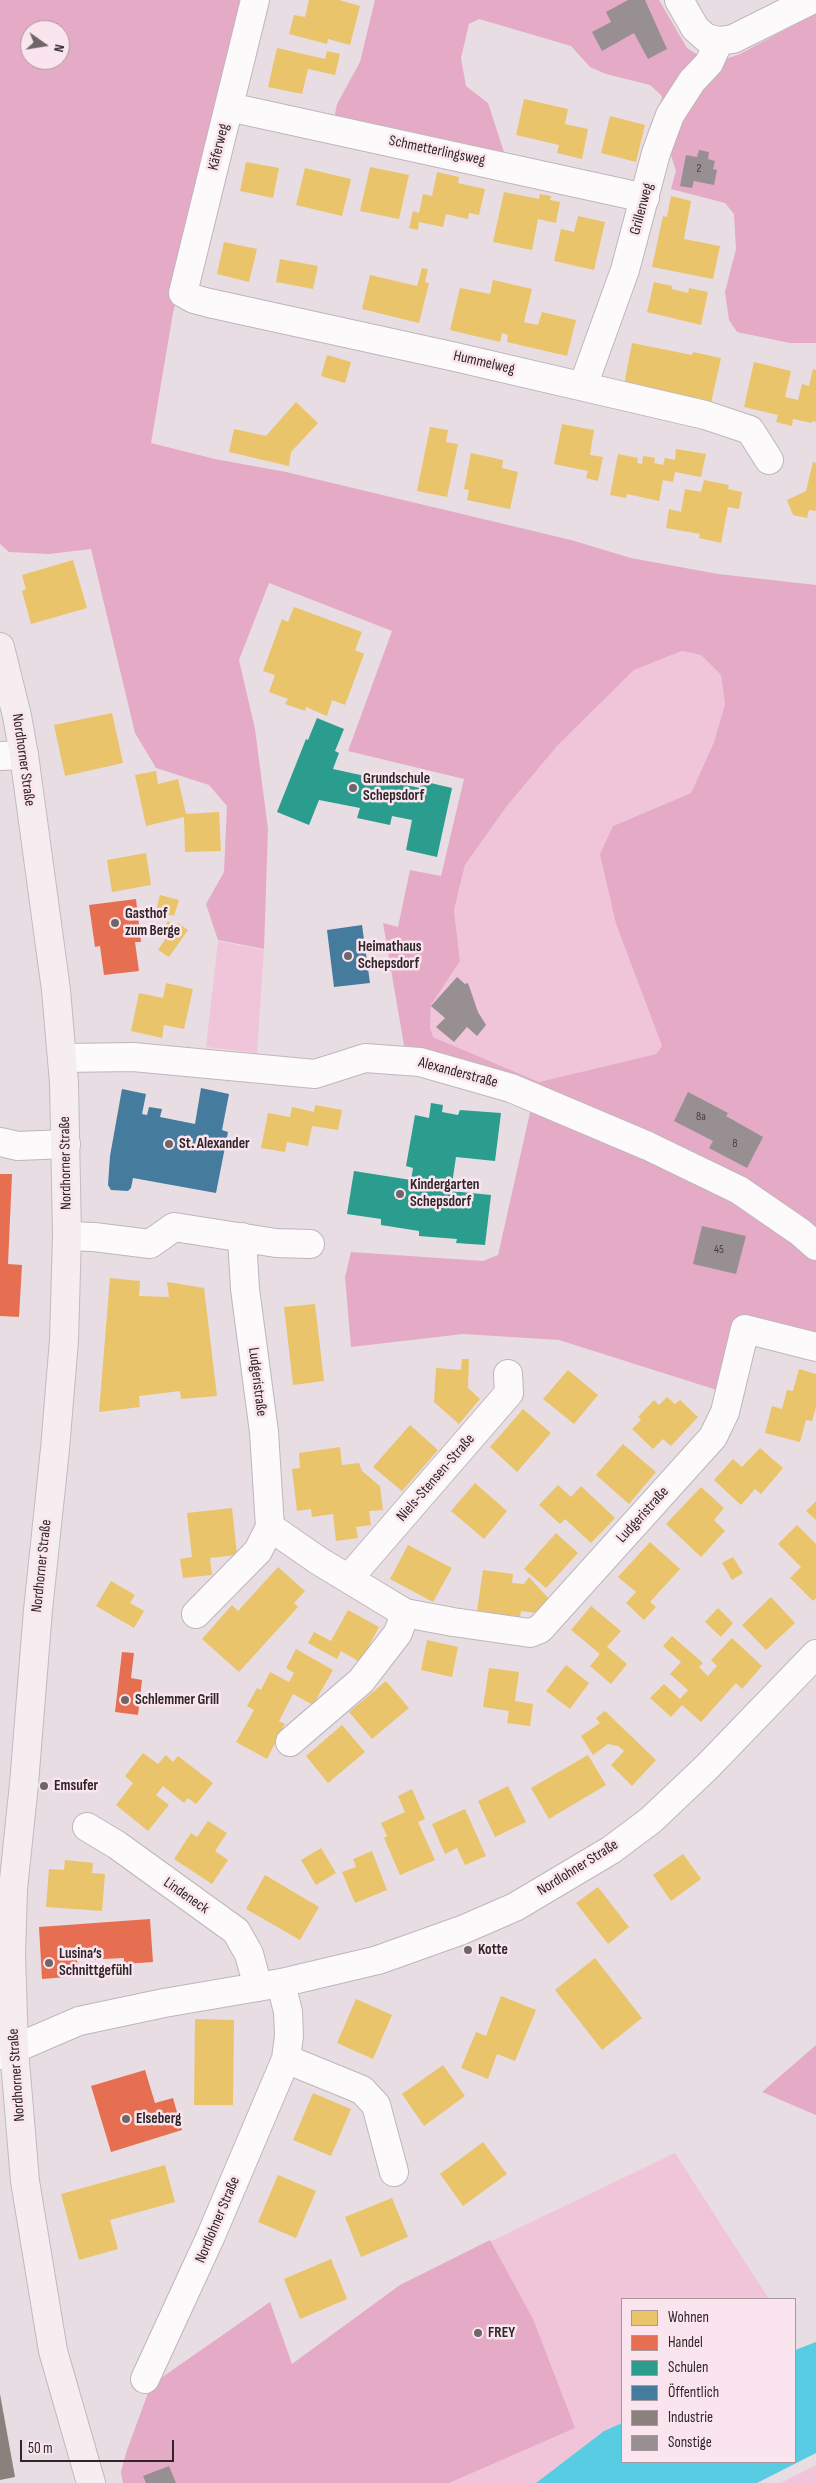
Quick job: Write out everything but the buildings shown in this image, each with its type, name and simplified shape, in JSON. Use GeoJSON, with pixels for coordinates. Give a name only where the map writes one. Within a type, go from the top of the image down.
{"type":"FeatureCollection","features":[{"type":"Feature","properties":{"kind":"main road","name":"Nordhorner Straße"},"geometry":{"type":"LineString","coordinates":[[0,647],[17,716],[12,755],[55,981],[62,1058],[66,1144],[67,1236],[64,1340],[55,1449],[38,1610],[25,1774],[13,1889],[7,2052],[25,2181],[54,2351],[91,2483]]}},
{"type":"Feature","properties":{"kind":"street","name":"Käferweg"},"geometry":{"type":"LineString","coordinates":[[183,293],[255,0]]}},
{"type":"Feature","properties":{"kind":"street"},"geometry":{"type":"LineString","coordinates":[[679,0],[694,28],[706,38],[719,41],[733,39],[811,0]]}},
{"type":"Feature","properties":{"kind":"street","name":"Grillenweg"},"geometry":{"type":"LineString","coordinates":[[583,386],[624,270],[656,153],[670,115],[692,81],[709,63],[719,41]]}},
{"type":"Feature","properties":{"kind":"street","name":"Schmetterlingsweg"},"geometry":{"type":"LineString","coordinates":[[229,107],[645,198]]}},
{"type":"Feature","properties":{"kind":"street","name":"Hummelweg"},"geometry":{"type":"LineString","coordinates":[[183,293],[194,299],[209,303],[705,415],[750,430],[769,460]]}},
{"type":"Feature","properties":{"kind":"street","name":"Alexanderstraße"},"geometry":{"type":"LineString","coordinates":[[62,1058],[133,1057],[316,1074],[365,1058],[420,1062],[511,1088],[648,1146],[739,1190],[800,1232],[816,1246]]}},
{"type":"Feature","properties":{"kind":"street"},"geometry":{"type":"LineString","coordinates":[[0,1142],[18,1146],[66,1144]]}},
{"type":"Feature","properties":{"kind":"street"},"geometry":{"type":"LineString","coordinates":[[67,1236],[94,1237],[150,1244],[174,1227],[276,1243],[310,1244]]}},
{"type":"Feature","properties":{"kind":"street","name":"Ludgeristraße"},"geometry":{"type":"LineString","coordinates":[[242,1237],[245,1289],[264,1432],[270,1527],[320,1561],[405,1613],[530,1633],[540,1630],[713,1437],[725,1412],[745,1329],[816,1347]]}},
{"type":"Feature","properties":{"kind":"street","name":"Niels-Stensen-Straße"},"geometry":{"type":"LineString","coordinates":[[349,1578],[509,1393],[508,1374]]}},
{"type":"Feature","properties":{"kind":"street"},"geometry":{"type":"LineString","coordinates":[[196,1614],[258,1551],[270,1527]]}},
{"type":"Feature","properties":{"kind":"street"},"geometry":{"type":"LineString","coordinates":[[290,1742],[361,1681],[398,1633],[405,1613]]}},
{"type":"Feature","properties":{"kind":"street","name":"Nordlohner Straße"},"geometry":{"type":"LineString","coordinates":[[7,2052],[79,2022],[269,1985],[378,1960],[436,1940],[515,1907],[557,1884],[611,1850],[667,1806],[816,1654]]}},
{"type":"Feature","properties":{"kind":"street","name":"Lindeneck"},"geometry":{"type":"LineString","coordinates":[[88,1826],[236,1931],[269,1985]]}},
{"type":"Feature","properties":{"kind":"street","name":"Nordlohner Straße"},"geometry":{"type":"LineString","coordinates":[[145,2379],[210,2238],[286,2058],[289,2036],[288,2012],[269,1985]]}},
{"type":"Feature","properties":{"kind":"street"},"geometry":{"type":"LineString","coordinates":[[286,2058],[362,2090],[376,2105],[394,2172]]}},
{"type":"Feature","properties":{"kind":"shaded area"},"geometry":{"type":"Polygon","coordinates":[[[0,0],[246,0],[173,313],[151,443],[215,459],[286,472],[571,540],[631,558],[718,574],[816,585],[816,1355],[736,1335],[720,1391],[559,1340],[463,1334],[351,1347],[345,1277],[351,1252],[483,1261],[498,1255],[531,1108],[406,1057],[383,923],[398,927],[410,870],[441,876],[464,779],[348,751],[392,631],[269,583],[239,660],[255,729],[268,829],[264,949],[218,940],[206,904],[224,872],[227,806],[209,785],[156,768],[135,733],[91,549],[49,554],[9,552],[0,544],[0,0]],[[682,651],[634,670],[558,745],[507,806],[465,865],[454,910],[460,961],[431,1005],[430,1027],[433,1037],[539,1082],[656,1054],[662,1046],[616,924],[600,854],[613,826],[691,793],[714,742],[725,704],[721,675],[701,655],[682,651]]]}},
{"type":"Feature","properties":{"kind":"shaded area"},"geometry":{"type":"Polygon","coordinates":[[[375,0],[659,0],[687,48],[698,55],[720,61],[740,54],[816,13],[816,343],[790,343],[737,332],[729,320],[725,292],[736,249],[734,214],[725,203],[671,189],[676,171],[659,117],[662,96],[650,85],[606,74],[590,67],[571,46],[479,19],[469,24],[461,58],[466,86],[488,103],[504,152],[341,121],[335,114],[337,104],[360,62],[375,0]]]}},
{"type":"Feature","properties":{"kind":"shaded area"},"geometry":{"type":"Polygon","coordinates":[[[682,651],[701,655],[721,675],[725,704],[714,742],[691,793],[613,826],[616,924],[662,1046],[656,1054],[539,1082],[433,1037],[430,1027],[431,1005],[460,961],[454,910],[465,865],[507,806],[558,745],[634,670],[682,651]]]}},
{"type":"Feature","properties":{"kind":"shaded area"},"geometry":{"type":"Polygon","coordinates":[[[218,941],[264,950],[257,1053],[206,1047],[218,941]]]}},
{"type":"Feature","properties":{"kind":"shaded area"},"geometry":{"type":"Polygon","coordinates":[[[816,2045],[816,2115],[762,2092],[816,2045]]]}},
{"type":"Feature","properties":{"kind":"shaded area","name":"FREY"},"geometry":{"type":"Polygon","coordinates":[[[675,2153],[768,2298],[621,2298],[621,2423],[604,2431],[536,2483],[123,2483],[121,2472],[127,2450],[270,2302],[292,2364],[400,2285],[675,2153]]]}},
{"type":"Feature","properties":{"kind":"shaded area","name":"FREY"},"geometry":{"type":"Polygon","coordinates":[[[490,2240],[533,2319],[575,2428],[449,2483],[123,2483],[121,2472],[127,2450],[151,2385],[270,2302],[292,2364],[400,2285],[490,2240]]]}},
{"type":"Feature","properties":{"kind":"shaded area"},"geometry":{"type":"Polygon","coordinates":[[[816,2465],[816,2483],[781,2483],[816,2465]]]}},
{"type":"Feature","properties":{"kind":"water"},"geometry":{"type":"Polygon","coordinates":[[[816,2342],[816,2453],[757,2483],[536,2483],[604,2431],[621,2423],[621,2463],[796,2463],[796,2350],[816,2342]]]}},
{"type":"Feature","properties":{"kind":"place","name":"Grundschule Schepsdorf"},"geometry":{"type":"Point","coordinates":[353,788]}},
{"type":"Feature","properties":{"kind":"place","name":"Gasthof zum Berge"},"geometry":{"type":"Point","coordinates":[115,923]}},
{"type":"Feature","properties":{"kind":"place","name":"Heimathaus Schepsdorf"},"geometry":{"type":"Point","coordinates":[348,956]}},
{"type":"Feature","properties":{"kind":"place","name":"St. Alexander"},"geometry":{"type":"Point","coordinates":[169,1144]}},
{"type":"Feature","properties":{"kind":"place","name":"Kindergarten Schepsdorf"},"geometry":{"type":"Point","coordinates":[400,1194]}},
{"type":"Feature","properties":{"kind":"place","name":"Schlemmer Grill"},"geometry":{"type":"Point","coordinates":[125,1700]}},
{"type":"Feature","properties":{"kind":"place","name":"Emsufer"},"geometry":{"type":"Point","coordinates":[44,1786]}},
{"type":"Feature","properties":{"kind":"place","name":"Kotte"},"geometry":{"type":"Point","coordinates":[468,1950]}},
{"type":"Feature","properties":{"kind":"place","name":"Lusina‘s Schnittgefühl"},"geometry":{"type":"Point","coordinates":[49,1963]}},
{"type":"Feature","properties":{"kind":"place","name":"Elseberg"},"geometry":{"type":"Point","coordinates":[126,2119]}},
{"type":"Feature","properties":{"kind":"place","name":"FREY"},"geometry":{"type":"Point","coordinates":[478,2333]}}]}
